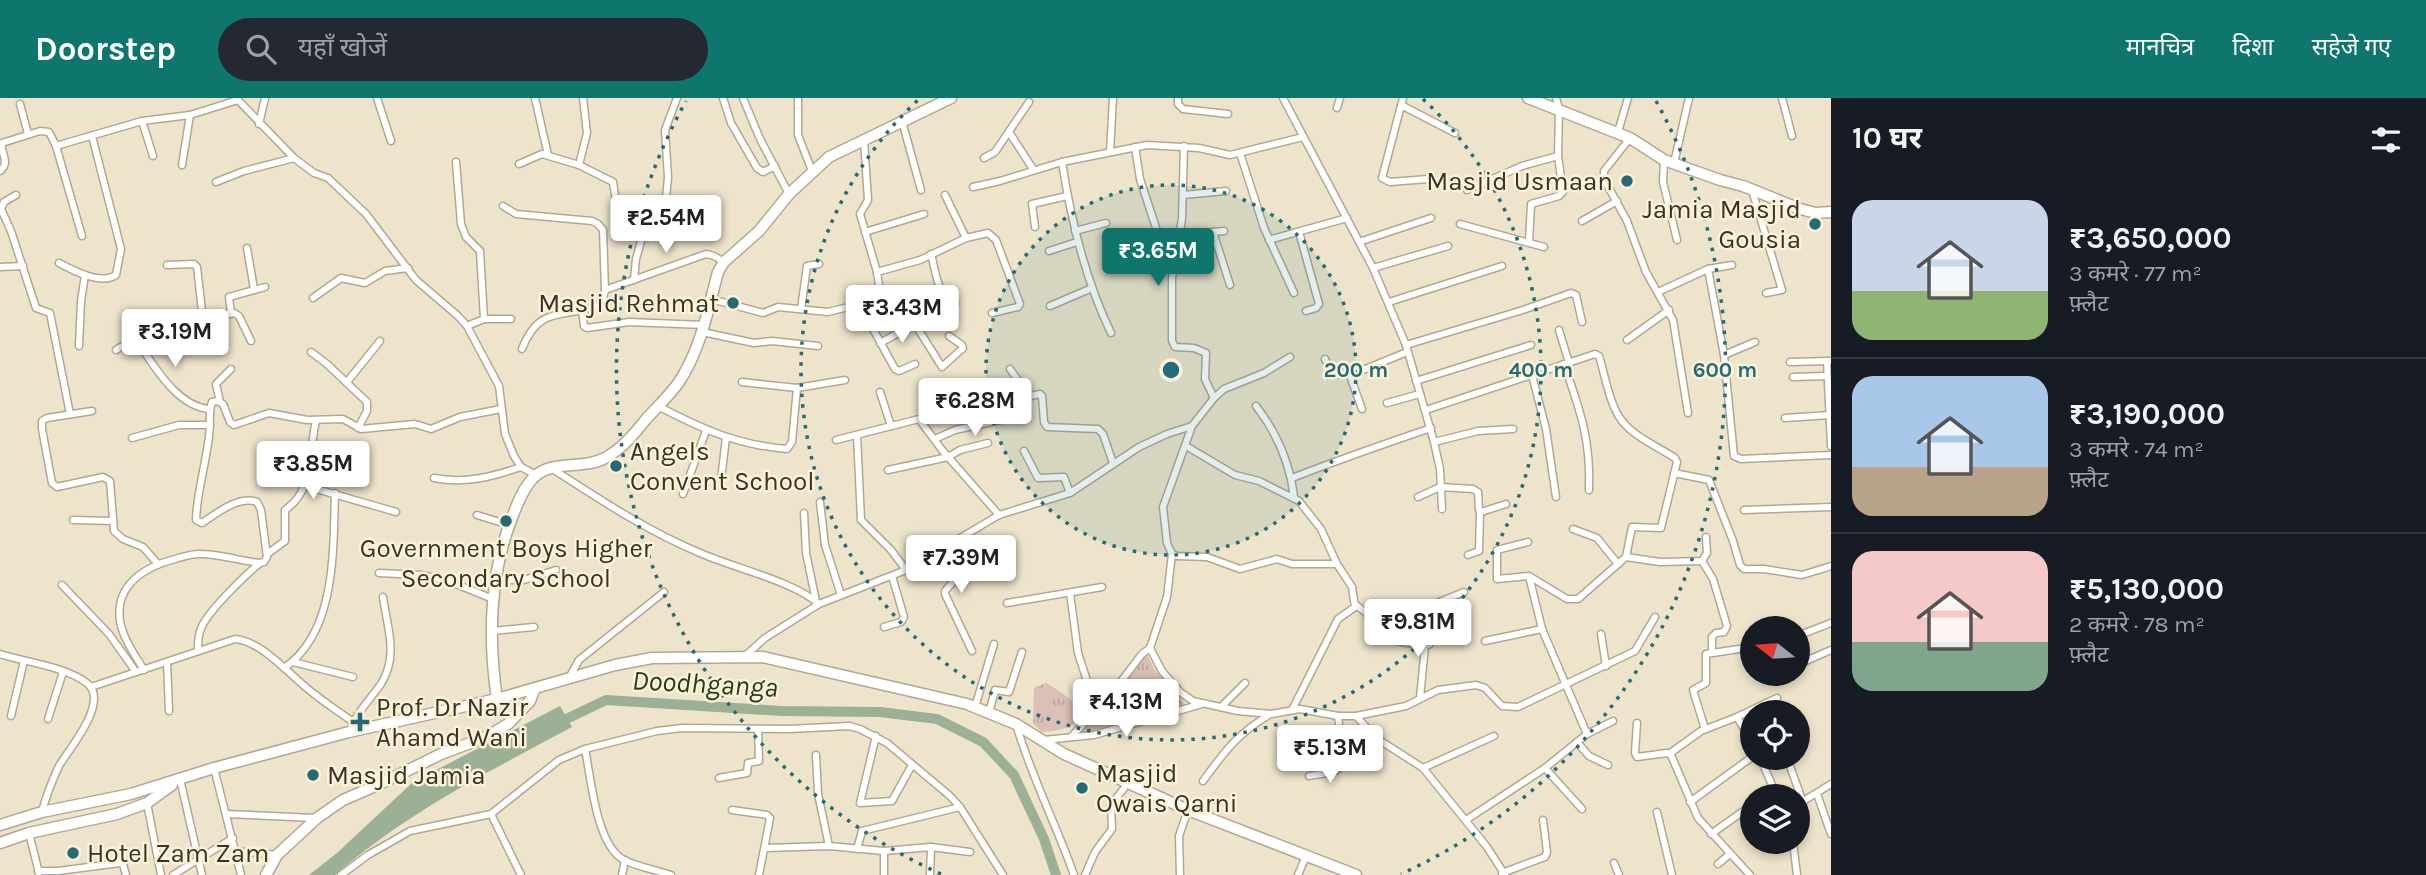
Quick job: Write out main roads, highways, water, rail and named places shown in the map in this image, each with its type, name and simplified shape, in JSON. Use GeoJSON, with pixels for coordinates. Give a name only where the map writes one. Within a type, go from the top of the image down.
{"type":"FeatureCollection","features":[{"type":"Feature","properties":{"kind":"main road"},"geometry":{"type":"LineString","coordinates":[[497,699],[492,631],[493,599],[509,525],[527,485],[536,475],[551,468],[607,458],[630,439],[678,383],[694,356],[718,272],[724,262],[759,231],[812,171],[844,149],[951,98]]}},
{"type":"Feature","properties":{"kind":"main road"},"geometry":{"type":"LineString","coordinates":[[1528,98],[1557,104],[1630,138],[1669,161],[1752,189],[1800,209],[1816,213],[1830,210]]}},
{"type":"Feature","properties":{"kind":"main road"},"geometry":{"type":"LineString","coordinates":[[0,825],[124,800],[131,794],[351,727],[497,699],[615,664],[652,658],[745,656],[763,657],[975,707],[1016,724],[1064,754],[1188,810],[1356,875]]}},
{"type":"Feature","properties":{"kind":"main road"},"geometry":{"type":"LineString","coordinates":[[266,875],[276,855],[317,818],[343,800],[441,754],[486,737],[508,724],[530,701],[535,688]]}},
{"type":"Feature","properties":{"kind":"main road"},"geometry":{"type":"LineString","coordinates":[[0,843],[29,833],[117,814],[147,803],[180,779]]}},
{"type":"Feature","properties":{"kind":"main road"},"geometry":{"type":"LineString","coordinates":[[0,831],[41,815]]}},
{"type":"Feature","properties":{"kind":"waterway","name":"Doodhganga"},"geometry":{"type":"LineString","coordinates":[[556,724],[606,700],[782,711],[880,712],[937,719],[983,742],[1014,775],[1044,839],[1056,875]]}},
{"type":"Feature","properties":{"kind":"place","name":"Masjid Usmaan"},"geometry":{"type":"Point","coordinates":[1627,181]}},
{"type":"Feature","properties":{"kind":"place","name":"Jamia Masjid Gousia"},"geometry":{"type":"Point","coordinates":[1815,224]}},
{"type":"Feature","properties":{"kind":"place","name":"Masjid Rehmat"},"geometry":{"type":"Point","coordinates":[733,303]}},
{"type":"Feature","properties":{"kind":"place","name":"Angels Convent School"},"geometry":{"type":"Point","coordinates":[616,466]}},
{"type":"Feature","properties":{"kind":"place","name":"Government Boys Higher Secondary School"},"geometry":{"type":"Point","coordinates":[506,521]}},
{"type":"Feature","properties":{"kind":"place","name":"Prof. Dr Nazir Ahamd Wani"},"geometry":{"type":"Point","coordinates":[360,722]}},
{"type":"Feature","properties":{"kind":"place","name":"Masjid Jamia"},"geometry":{"type":"Point","coordinates":[313,775]}},
{"type":"Feature","properties":{"kind":"place","name":"Masjid Owais Qarni"},"geometry":{"type":"Point","coordinates":[1082,788]}},
{"type":"Feature","properties":{"kind":"place","name":"Hotel Zam Zam"},"geometry":{"type":"Point","coordinates":[73,853]}}]}
